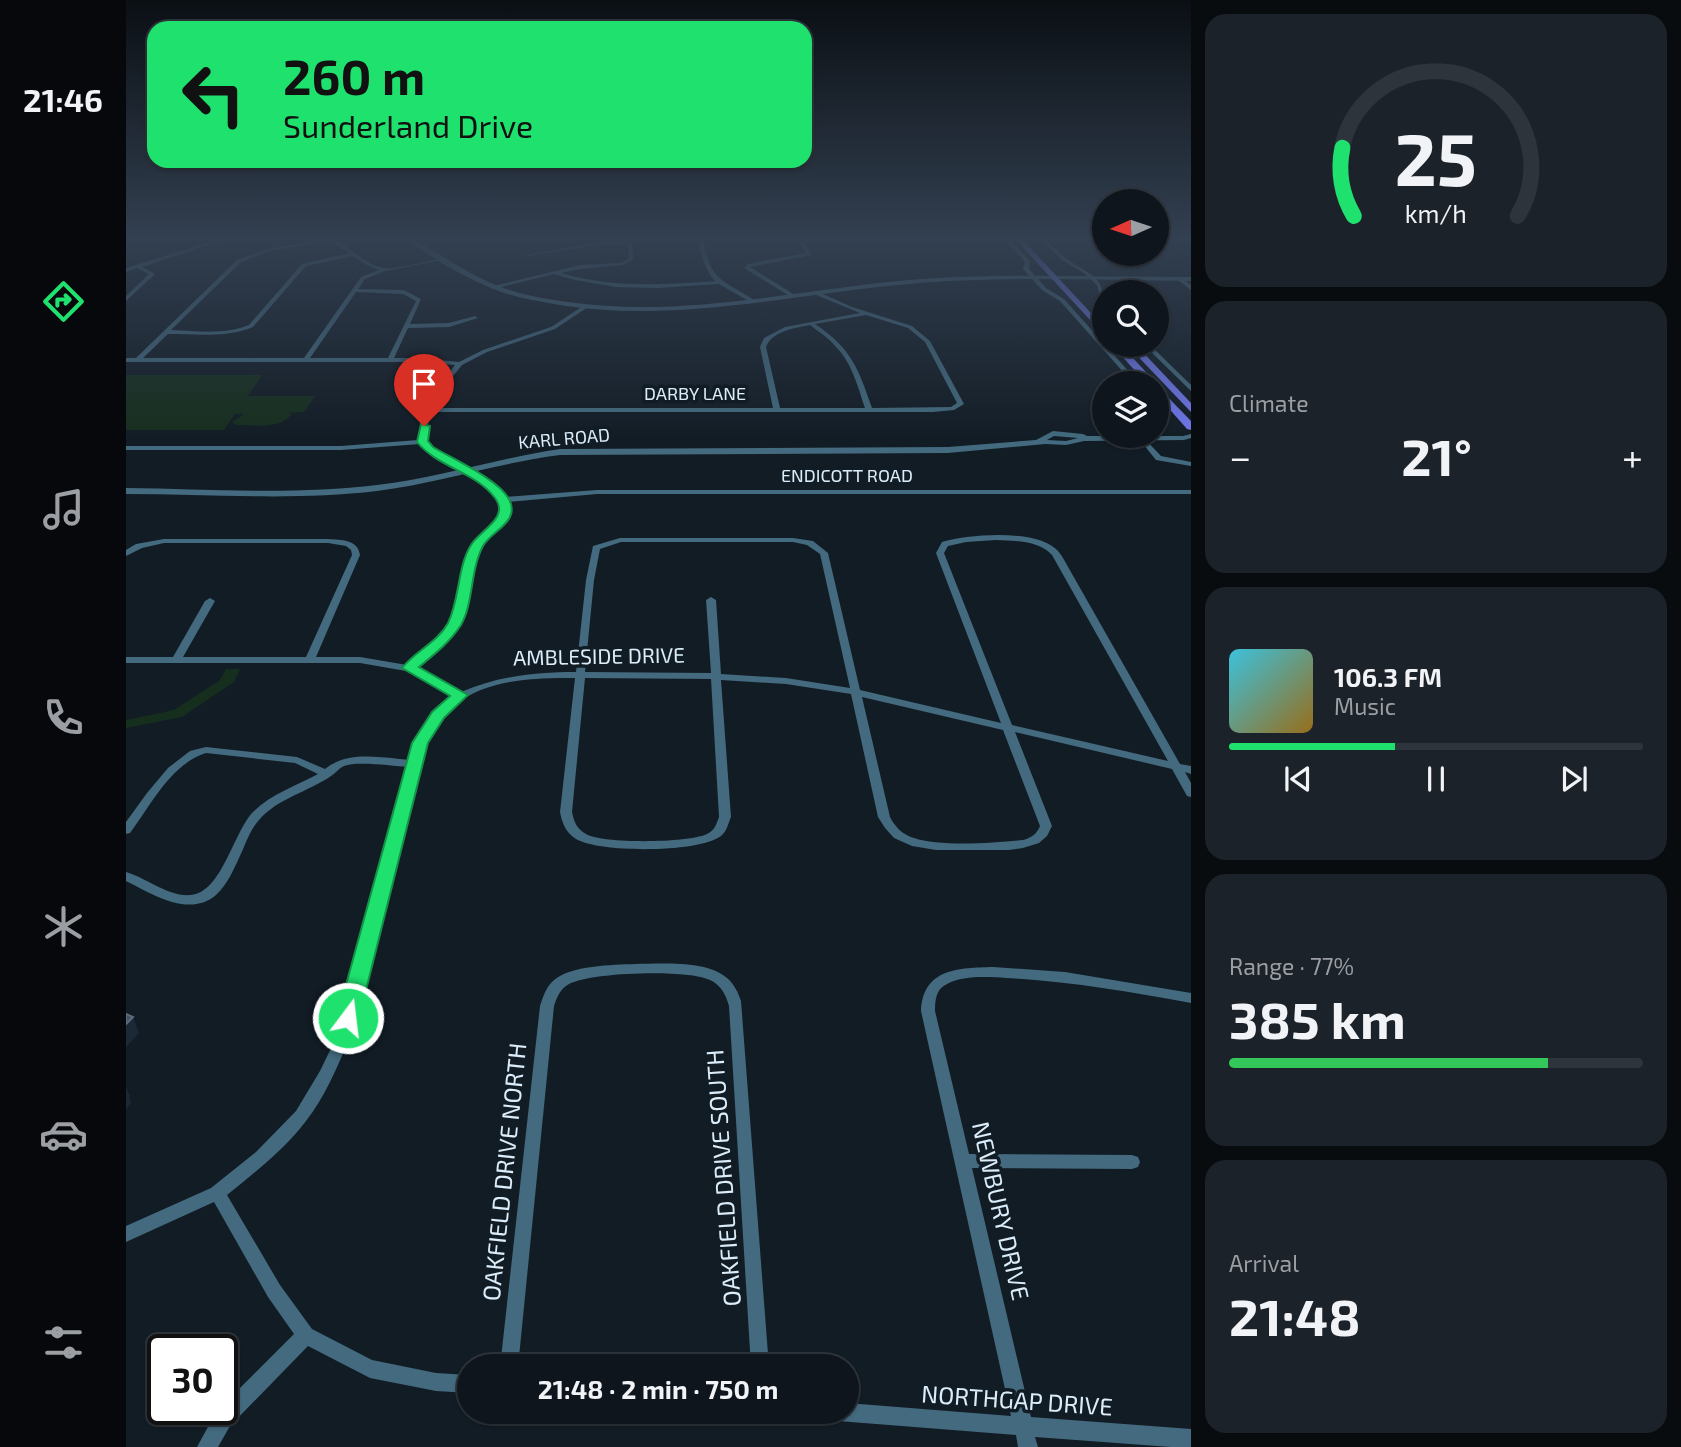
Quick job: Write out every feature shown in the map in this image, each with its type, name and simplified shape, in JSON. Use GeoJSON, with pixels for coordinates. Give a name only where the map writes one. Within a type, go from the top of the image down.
{"type":"FeatureCollection","features":[{"type":"Feature","properties":{"kind":"main road"},"geometry":{"type":"LineString","coordinates":[[1127,357],[1140,371]]}},
{"type":"Feature","properties":{"kind":"main road"},"geometry":{"type":"LineString","coordinates":[[1142,357],[1191,409]]}},
{"type":"Feature","properties":{"kind":"main road"},"geometry":{"type":"LineString","coordinates":[[1169,406],[1190,433]]}},
{"type":"Feature","properties":{"kind":"street"},"geometry":{"type":"LineString","coordinates":[[138,360],[192,307]]}},
{"type":"Feature","properties":{"kind":"street"},"geometry":{"type":"LineString","coordinates":[[166,332],[225,332],[245,329],[268,307]]}},
{"type":"Feature","properties":{"kind":"street"},"geometry":{"type":"LineString","coordinates":[[306,360],[343,307]]}},
{"type":"Feature","properties":{"kind":"street"},"geometry":{"type":"LineString","coordinates":[[390,360],[418,307]]}},
{"type":"Feature","properties":{"kind":"street"},"geometry":{"type":"LineString","coordinates":[[409,668],[444,639],[456,622],[476,547],[486,534],[503,520],[506,513],[503,500],[493,488],[422,442],[422,432],[440,386],[460,364],[485,351],[552,328],[585,307],[674,310],[709,307]]}},
{"type":"Feature","properties":{"kind":"street"},"geometry":{"type":"LineString","coordinates":[[850,307],[866,313]]}},
{"type":"Feature","properties":{"kind":"street"},"geometry":{"type":"LineString","coordinates":[[1068,307],[1125,371]]}},
{"type":"Feature","properties":{"kind":"street"},"geometry":{"type":"LineString","coordinates":[[777,410],[763,342],[777,332],[866,313]]}},
{"type":"Feature","properties":{"kind":"street","name":"DARBY LANE"},"geometry":{"type":"LineString","coordinates":[[431,410],[944,410],[958,407],[960,400],[927,341],[910,327],[866,313]]}},
{"type":"Feature","properties":{"kind":"street"},"geometry":{"type":"LineString","coordinates":[[408,326],[449,325],[475,318]]}},
{"type":"Feature","properties":{"kind":"street"},"geometry":{"type":"LineString","coordinates":[[813,325],[840,344],[849,356],[869,410]]}},
{"type":"Feature","properties":{"kind":"street"},"geometry":{"type":"LineString","coordinates":[[1159,357],[1191,389]]}},
{"type":"Feature","properties":{"kind":"street"},"geometry":{"type":"LineString","coordinates":[[126,360],[390,360],[460,364]]}},
{"type":"Feature","properties":{"kind":"street"},"geometry":{"type":"LineString","coordinates":[[1169,434],[1190,433]]}},
{"type":"Feature","properties":{"kind":"street"},"geometry":{"type":"LineString","coordinates":[[1169,438],[1184,438],[1190,433]]}},
{"type":"Feature","properties":{"kind":"street"},"geometry":{"type":"LineString","coordinates":[[1069,437],[1092,436]]}},
{"type":"Feature","properties":{"kind":"street"},"geometry":{"type":"LineString","coordinates":[[1069,437],[1092,437]]}},
{"type":"Feature","properties":{"kind":"street"},"geometry":{"type":"LineString","coordinates":[[1051,440],[1066,443],[1069,437]]}},
{"type":"Feature","properties":{"kind":"street","name":"KARL ROAD"},"geometry":{"type":"LineString","coordinates":[[126,491],[341,490],[403,484],[530,455],[593,450],[948,450],[1051,440]]}},
{"type":"Feature","properties":{"kind":"street"},"geometry":{"type":"LineString","coordinates":[[126,448],[341,448],[422,442]]}},
{"type":"Feature","properties":{"kind":"street"},"geometry":{"type":"LineString","coordinates":[[1150,448],[1159,458],[1191,464]]}},
{"type":"Feature","properties":{"kind":"street","name":"ENDICOTT ROAD"},"geometry":{"type":"LineString","coordinates":[[503,500],[597,492],[1191,492]]}},
{"type":"Feature","properties":{"kind":"street"},"geometry":{"type":"LineString","coordinates":[[711,600],[725,817],[719,832],[706,840],[689,843],[598,843],[584,839],[573,832],[567,822],[566,811],[593,553],[603,544],[620,540],[793,540],[810,543],[824,553],[884,817],[889,826],[900,836],[928,845],[1016,846],[1043,835],[1045,819],[940,553],[944,544],[964,539],[1021,540],[1041,544],[1055,552],[1191,793]]}},
{"type":"Feature","properties":{"kind":"street"},"geometry":{"type":"LineString","coordinates":[[126,552],[139,545],[164,541],[328,541],[349,544],[355,549],[356,555],[310,660]]}},
{"type":"Feature","properties":{"kind":"street"},"geometry":{"type":"LineString","coordinates":[[176,660],[210,601]]}},
{"type":"Feature","properties":{"kind":"street"},"geometry":{"type":"LineString","coordinates":[[126,660],[360,660],[409,668],[460,695]]}},
{"type":"Feature","properties":{"kind":"street","name":"AMBLESIDE DRIVE"},"geometry":{"type":"LineString","coordinates":[[126,1234],[216,1193],[262,1157],[301,1116],[344,1035],[426,730],[460,695],[491,683],[525,676],[717,676],[787,679],[856,692],[1191,770]]}},
{"type":"Feature","properties":{"kind":"street"},"geometry":{"type":"LineString","coordinates":[[126,830],[189,754],[206,750],[297,760],[327,774]]}},
{"type":"Feature","properties":{"kind":"street"},"geometry":{"type":"LineString","coordinates":[[126,876],[183,900],[202,897],[223,882],[246,828],[257,814],[272,803],[327,774],[343,762],[416,764]]}},
{"type":"Feature","properties":{"kind":"street","name":"OAKFIELD DRIVE SOUTH"},"geometry":{"type":"LineString","coordinates":[[557,985],[576,975],[600,971],[687,970],[710,974],[729,988],[736,1006],[760,1354]]}},
{"type":"Feature","properties":{"kind":"street","name":"NEWBURY DRIVE"},"geometry":{"type":"LineString","coordinates":[[1028,1447],[928,1011],[928,1000],[934,987],[954,975],[1014,974],[1090,981],[1191,998]]}},
{"type":"Feature","properties":{"kind":"street","name":"OAKFIELD DRIVE NORTH"},"geometry":{"type":"LineString","coordinates":[[510,1354],[547,1006],[557,985]]}},
{"type":"Feature","properties":{"kind":"street"},"geometry":{"type":"LineString","coordinates":[[964,1161],[1132,1162]]}},
{"type":"Feature","properties":{"kind":"street"},"geometry":{"type":"LineString","coordinates":[[216,1193],[274,1291],[306,1335],[370,1369],[436,1382],[457,1383]]}},
{"type":"Feature","properties":{"kind":"street"},"geometry":{"type":"LineString","coordinates":[[207,1447],[223,1419],[306,1335]]}},
{"type":"Feature","properties":{"kind":"street","name":"NORTHGAP DRIVE"},"geometry":{"type":"LineString","coordinates":[[859,1414],[1191,1439]]}},
{"type":"Feature","properties":{"kind":"green space"},"geometry":{"type":"Polygon","coordinates":[[[126,375],[262,375],[248,396],[315,396],[304,412],[285,413],[292,414],[274,425],[236,425],[232,422],[244,414],[235,414],[224,430],[126,430],[126,375]]]}},
{"type":"Feature","properties":{"kind":"green space"},"geometry":{"type":"Polygon","coordinates":[[[226,669],[240,669],[234,682],[182,717],[126,728],[126,720],[174,710],[220,680],[226,669]]]}},
{"type":"Feature","properties":{"kind":"building"},"geometry":{"type":"Polygon","coordinates":[[[126,1014],[133,1017],[126,1024],[126,1014]]]}},
{"type":"Feature","properties":{"kind":"route"},"geometry":{"type":"LineString","coordinates":[[348,1018],[420,743],[438,715],[460,695],[409,668],[444,639],[456,622],[476,547],[486,534],[503,520],[506,513],[503,500],[493,488],[440,457],[422,442],[424,426]]}}]}
